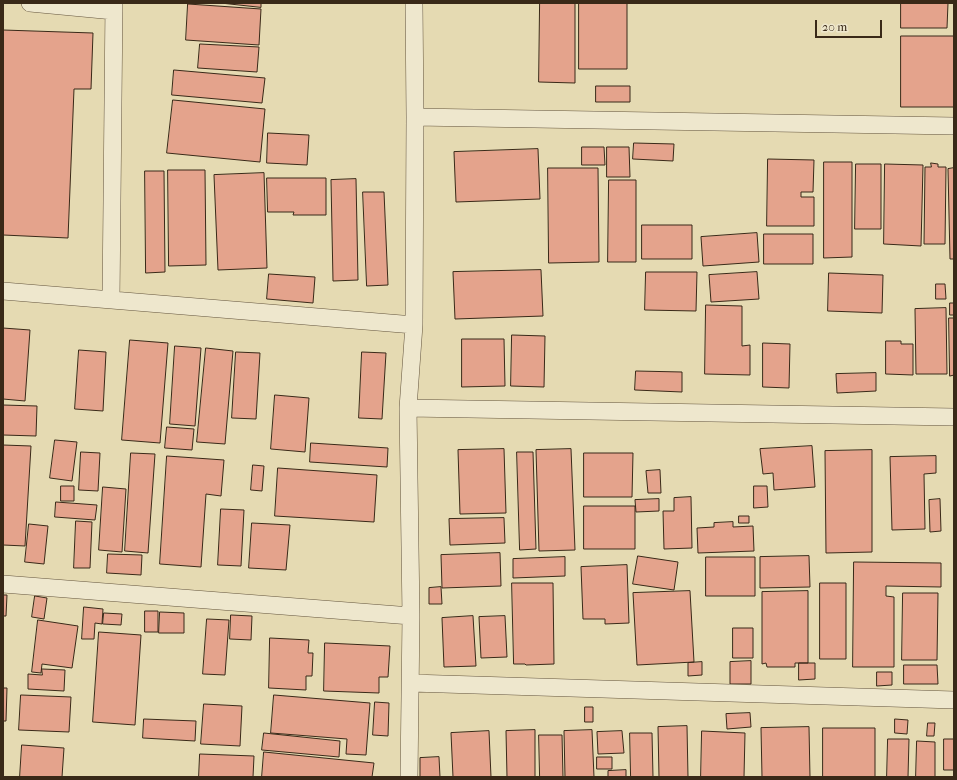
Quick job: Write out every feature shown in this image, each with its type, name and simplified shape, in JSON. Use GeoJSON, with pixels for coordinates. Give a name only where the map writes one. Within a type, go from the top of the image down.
{"type":"FeatureCollection","features":[{"type":"Feature","properties":{"kind":"street"},"geometry":{"type":"LineString","coordinates":[[30,3],[114,7],[111,300]]}},
{"type":"Feature","properties":{"kind":"street"},"geometry":{"type":"LineString","coordinates":[[409,777],[411,616],[408,408],[414,325],[414,3]]}},
{"type":"Feature","properties":{"kind":"street"},"geometry":{"type":"LineString","coordinates":[[415,117],[954,126]]}},
{"type":"Feature","properties":{"kind":"street"},"geometry":{"type":"LineString","coordinates":[[3,291],[414,325]]}},
{"type":"Feature","properties":{"kind":"street"},"geometry":{"type":"LineString","coordinates":[[408,408],[954,417]]}},
{"type":"Feature","properties":{"kind":"street"},"geometry":{"type":"LineString","coordinates":[[3,584],[411,616]]}},
{"type":"Feature","properties":{"kind":"street"},"geometry":{"type":"LineString","coordinates":[[410,683],[954,700]]}},
{"type":"Feature","properties":{"kind":"building"},"geometry":{"type":"Polygon","coordinates":[[[221,3],[261,3],[261,7],[221,3]]]}},
{"type":"Feature","properties":{"kind":"building"},"geometry":{"type":"Polygon","coordinates":[[[540,3],[575,3],[575,83],[539,82],[540,3]]]}},
{"type":"Feature","properties":{"kind":"building"},"geometry":{"type":"Polygon","coordinates":[[[579,3],[627,3],[627,69],[579,69],[579,3]]]}},
{"type":"Feature","properties":{"kind":"building"},"geometry":{"type":"Polygon","coordinates":[[[901,3],[948,3],[947,28],[901,28],[901,3]]]}},
{"type":"Feature","properties":{"kind":"building"},"geometry":{"type":"Polygon","coordinates":[[[188,4],[261,9],[259,45],[186,40],[188,4]]]}},
{"type":"Feature","properties":{"kind":"building"},"geometry":{"type":"Polygon","coordinates":[[[3,30],[93,33],[91,89],[74,89],[68,238],[3,235],[3,30]]]}},
{"type":"Feature","properties":{"kind":"building"},"geometry":{"type":"Polygon","coordinates":[[[901,36],[954,36],[954,107],[901,107],[901,36]]]}},
{"type":"Feature","properties":{"kind":"building"},"geometry":{"type":"Polygon","coordinates":[[[200,44],[259,47],[257,72],[198,68],[200,44]]]}},
{"type":"Feature","properties":{"kind":"building"},"geometry":{"type":"Polygon","coordinates":[[[174,70],[265,78],[262,103],[172,95],[174,70]]]}},
{"type":"Feature","properties":{"kind":"building"},"geometry":{"type":"Polygon","coordinates":[[[596,86],[630,86],[630,102],[596,102],[596,86]]]}},
{"type":"Feature","properties":{"kind":"building"},"geometry":{"type":"Polygon","coordinates":[[[173,100],[265,109],[260,162],[167,153],[173,100]]]}},
{"type":"Feature","properties":{"kind":"building"},"geometry":{"type":"Polygon","coordinates":[[[268,133],[309,135],[307,165],[267,163],[268,133]]]}},
{"type":"Feature","properties":{"kind":"building"},"geometry":{"type":"Polygon","coordinates":[[[634,143],[674,144],[673,161],[633,159],[634,143]]]}},
{"type":"Feature","properties":{"kind":"building"},"geometry":{"type":"Polygon","coordinates":[[[582,147],[604,147],[605,165],[582,165],[582,147]]]}},
{"type":"Feature","properties":{"kind":"building"},"geometry":{"type":"Polygon","coordinates":[[[607,147],[629,147],[630,177],[607,177],[607,147]]]}},
{"type":"Feature","properties":{"kind":"building"},"geometry":{"type":"Polygon","coordinates":[[[538,149],[540,199],[456,202],[454,152],[538,149]]]}},
{"type":"Feature","properties":{"kind":"building"},"geometry":{"type":"Polygon","coordinates":[[[768,159],[814,160],[813,192],[801,192],[801,197],[814,197],[814,226],[767,226],[768,159]]]}},
{"type":"Feature","properties":{"kind":"building"},"geometry":{"type":"Polygon","coordinates":[[[824,162],[852,162],[852,257],[824,258],[824,162]]]}},
{"type":"Feature","properties":{"kind":"building"},"geometry":{"type":"Polygon","coordinates":[[[931,163],[938,164],[938,167],[946,167],[945,244],[924,244],[925,167],[931,167],[931,163]]]}},
{"type":"Feature","properties":{"kind":"building"},"geometry":{"type":"Polygon","coordinates":[[[856,164],[881,164],[881,229],[855,229],[856,164]]]}},
{"type":"Feature","properties":{"kind":"building"},"geometry":{"type":"Polygon","coordinates":[[[885,164],[923,165],[921,246],[884,244],[885,164]]]}},
{"type":"Feature","properties":{"kind":"building"},"geometry":{"type":"Polygon","coordinates":[[[548,168],[598,168],[599,262],[549,263],[548,168]]]}},
{"type":"Feature","properties":{"kind":"building"},"geometry":{"type":"Polygon","coordinates":[[[954,168],[954,259],[950,259],[948,169],[954,168]]]}},
{"type":"Feature","properties":{"kind":"building"},"geometry":{"type":"Polygon","coordinates":[[[168,170],[205,170],[206,265],[169,266],[168,170]]]}},
{"type":"Feature","properties":{"kind":"building"},"geometry":{"type":"Polygon","coordinates":[[[145,171],[164,171],[165,272],[146,273],[145,171]]]}},
{"type":"Feature","properties":{"kind":"building"},"geometry":{"type":"Polygon","coordinates":[[[264,173],[267,268],[218,270],[214,175],[264,173]]]}},
{"type":"Feature","properties":{"kind":"building"},"geometry":{"type":"Polygon","coordinates":[[[267,178],[326,178],[326,215],[293,215],[294,212],[268,212],[267,178]]]}},
{"type":"Feature","properties":{"kind":"building"},"geometry":{"type":"Polygon","coordinates":[[[356,179],[358,280],[333,281],[331,180],[356,179]]]}},
{"type":"Feature","properties":{"kind":"building"},"geometry":{"type":"Polygon","coordinates":[[[609,180],[636,180],[636,262],[608,262],[609,180]]]}},
{"type":"Feature","properties":{"kind":"building"},"geometry":{"type":"Polygon","coordinates":[[[363,192],[384,192],[388,285],[367,286],[363,192]]]}},
{"type":"Feature","properties":{"kind":"building"},"geometry":{"type":"Polygon","coordinates":[[[642,225],[692,225],[692,259],[642,259],[642,225]]]}},
{"type":"Feature","properties":{"kind":"building"},"geometry":{"type":"Polygon","coordinates":[[[757,233],[759,262],[703,266],[701,237],[757,233]]]}},
{"type":"Feature","properties":{"kind":"building"},"geometry":{"type":"Polygon","coordinates":[[[764,234],[813,234],[813,264],[764,264],[764,234]]]}},
{"type":"Feature","properties":{"kind":"building"},"geometry":{"type":"Polygon","coordinates":[[[541,270],[543,316],[455,319],[453,272],[541,270]]]}},
{"type":"Feature","properties":{"kind":"building"},"geometry":{"type":"Polygon","coordinates":[[[646,272],[697,272],[696,311],[645,310],[646,272]]]}},
{"type":"Feature","properties":{"kind":"building"},"geometry":{"type":"Polygon","coordinates":[[[757,272],[759,299],[711,302],[709,275],[757,272]]]}},
{"type":"Feature","properties":{"kind":"building"},"geometry":{"type":"Polygon","coordinates":[[[829,273],[883,275],[882,313],[828,311],[829,273]]]}},
{"type":"Feature","properties":{"kind":"building"},"geometry":{"type":"Polygon","coordinates":[[[269,274],[315,277],[313,303],[267,299],[269,274]]]}},
{"type":"Feature","properties":{"kind":"building"},"geometry":{"type":"Polygon","coordinates":[[[936,284],[945,284],[946,299],[936,299],[936,284]]]}},
{"type":"Feature","properties":{"kind":"building"},"geometry":{"type":"Polygon","coordinates":[[[950,303],[954,303],[954,315],[950,315],[950,303]]]}},
{"type":"Feature","properties":{"kind":"building"},"geometry":{"type":"Polygon","coordinates":[[[706,305],[742,306],[742,346],[750,345],[750,375],[705,374],[706,305]]]}},
{"type":"Feature","properties":{"kind":"building"},"geometry":{"type":"Polygon","coordinates":[[[946,308],[947,374],[916,374],[915,309],[946,308]]]}},
{"type":"Feature","properties":{"kind":"building"},"geometry":{"type":"Polygon","coordinates":[[[949,318],[954,318],[954,375],[950,376],[949,318]]]}},
{"type":"Feature","properties":{"kind":"building"},"geometry":{"type":"Polygon","coordinates":[[[3,328],[30,330],[25,401],[3,399],[3,328]]]}},
{"type":"Feature","properties":{"kind":"building"},"geometry":{"type":"Polygon","coordinates":[[[512,335],[545,336],[544,387],[511,386],[512,335]]]}},
{"type":"Feature","properties":{"kind":"building"},"geometry":{"type":"Polygon","coordinates":[[[462,339],[504,339],[505,386],[462,387],[462,339]]]}},
{"type":"Feature","properties":{"kind":"building"},"geometry":{"type":"Polygon","coordinates":[[[130,340],[168,343],[160,443],[122,440],[130,340]]]}},
{"type":"Feature","properties":{"kind":"building"},"geometry":{"type":"Polygon","coordinates":[[[886,341],[901,341],[901,344],[913,344],[913,375],[886,374],[886,341]]]}},
{"type":"Feature","properties":{"kind":"building"},"geometry":{"type":"Polygon","coordinates":[[[763,343],[790,344],[789,388],[763,387],[763,343]]]}},
{"type":"Feature","properties":{"kind":"building"},"geometry":{"type":"Polygon","coordinates":[[[175,346],[201,348],[195,426],[170,424],[175,346]]]}},
{"type":"Feature","properties":{"kind":"building"},"geometry":{"type":"Polygon","coordinates":[[[206,348],[233,351],[225,444],[197,442],[206,348]]]}},
{"type":"Feature","properties":{"kind":"building"},"geometry":{"type":"Polygon","coordinates":[[[79,350],[106,352],[103,411],[75,409],[79,350]]]}},
{"type":"Feature","properties":{"kind":"building"},"geometry":{"type":"Polygon","coordinates":[[[236,352],[260,353],[256,419],[232,418],[236,352]]]}},
{"type":"Feature","properties":{"kind":"building"},"geometry":{"type":"Polygon","coordinates":[[[362,352],[386,353],[382,419],[359,418],[362,352]]]}},
{"type":"Feature","properties":{"kind":"building"},"geometry":{"type":"Polygon","coordinates":[[[636,371],[682,372],[682,392],[635,390],[636,371]]]}},
{"type":"Feature","properties":{"kind":"building"},"geometry":{"type":"Polygon","coordinates":[[[876,373],[876,391],[837,393],[836,374],[876,373]]]}},
{"type":"Feature","properties":{"kind":"building"},"geometry":{"type":"Polygon","coordinates":[[[275,395],[309,398],[305,452],[271,449],[275,395]]]}},
{"type":"Feature","properties":{"kind":"building"},"geometry":{"type":"Polygon","coordinates":[[[3,405],[37,406],[36,436],[3,435],[3,405]]]}},
{"type":"Feature","properties":{"kind":"building"},"geometry":{"type":"Polygon","coordinates":[[[167,427],[194,429],[192,450],[165,448],[167,427]]]}},
{"type":"Feature","properties":{"kind":"building"},"geometry":{"type":"Polygon","coordinates":[[[55,440],[77,442],[72,481],[50,478],[55,440]]]}},
{"type":"Feature","properties":{"kind":"building"},"geometry":{"type":"Polygon","coordinates":[[[311,443],[388,448],[387,467],[310,462],[311,443]]]}},
{"type":"Feature","properties":{"kind":"building"},"geometry":{"type":"Polygon","coordinates":[[[3,445],[31,446],[25,546],[3,545],[3,445]]]}},
{"type":"Feature","properties":{"kind":"building"},"geometry":{"type":"Polygon","coordinates":[[[812,446],[815,487],[774,490],[773,473],[763,474],[760,449],[812,446]]]}},
{"type":"Feature","properties":{"kind":"building"},"geometry":{"type":"Polygon","coordinates":[[[504,449],[506,513],[460,514],[458,450],[504,449]]]}},
{"type":"Feature","properties":{"kind":"building"},"geometry":{"type":"Polygon","coordinates":[[[571,449],[575,550],[539,551],[536,450],[571,449]]]}},
{"type":"Feature","properties":{"kind":"building"},"geometry":{"type":"Polygon","coordinates":[[[872,450],[872,552],[826,553],[825,451],[872,450]]]}},
{"type":"Feature","properties":{"kind":"building"},"geometry":{"type":"Polygon","coordinates":[[[81,452],[100,453],[98,491],[79,490],[81,452]]]}},
{"type":"Feature","properties":{"kind":"building"},"geometry":{"type":"Polygon","coordinates":[[[517,452],[533,452],[536,549],[520,550],[517,452]]]}},
{"type":"Feature","properties":{"kind":"building"},"geometry":{"type":"Polygon","coordinates":[[[131,453],[155,454],[148,553],[125,551],[131,453]]]}},
{"type":"Feature","properties":{"kind":"building"},"geometry":{"type":"Polygon","coordinates":[[[584,453],[633,453],[632,497],[584,497],[584,453]]]}},
{"type":"Feature","properties":{"kind":"building"},"geometry":{"type":"Polygon","coordinates":[[[167,456],[224,460],[221,496],[206,494],[201,567],[160,564],[167,456]]]}},
{"type":"Feature","properties":{"kind":"building"},"geometry":{"type":"Polygon","coordinates":[[[936,456],[936,473],[924,474],[925,529],[892,530],[890,457],[936,456]]]}},
{"type":"Feature","properties":{"kind":"building"},"geometry":{"type":"Polygon","coordinates":[[[253,465],[264,466],[262,491],[251,490],[253,465]]]}},
{"type":"Feature","properties":{"kind":"building"},"geometry":{"type":"Polygon","coordinates":[[[278,468],[377,475],[374,522],[275,516],[278,468]]]}},
{"type":"Feature","properties":{"kind":"building"},"geometry":{"type":"Polygon","coordinates":[[[660,470],[661,493],[648,493],[646,471],[660,470]]]}},
{"type":"Feature","properties":{"kind":"building"},"geometry":{"type":"Polygon","coordinates":[[[61,486],[74,486],[74,501],[61,501],[61,486]]]}},
{"type":"Feature","properties":{"kind":"building"},"geometry":{"type":"Polygon","coordinates":[[[754,486],[767,486],[768,507],[754,508],[754,486]]]}},
{"type":"Feature","properties":{"kind":"building"},"geometry":{"type":"Polygon","coordinates":[[[103,487],[126,489],[122,552],[99,550],[103,487]]]}},
{"type":"Feature","properties":{"kind":"building"},"geometry":{"type":"Polygon","coordinates":[[[691,497],[692,548],[664,549],[663,511],[674,511],[674,498],[691,497]]]}},
{"type":"Feature","properties":{"kind":"building"},"geometry":{"type":"Polygon","coordinates":[[[659,499],[659,511],[636,512],[635,500],[659,499]]]}},
{"type":"Feature","properties":{"kind":"building"},"geometry":{"type":"Polygon","coordinates":[[[940,499],[941,531],[930,532],[929,500],[940,499]]]}},
{"type":"Feature","properties":{"kind":"building"},"geometry":{"type":"Polygon","coordinates":[[[56,502],[97,505],[95,520],[55,517],[56,502]]]}},
{"type":"Feature","properties":{"kind":"building"},"geometry":{"type":"Polygon","coordinates":[[[584,506],[635,506],[635,549],[584,549],[584,506]]]}},
{"type":"Feature","properties":{"kind":"building"},"geometry":{"type":"Polygon","coordinates":[[[221,509],[244,510],[241,566],[218,565],[221,509]]]}},
{"type":"Feature","properties":{"kind":"building"},"geometry":{"type":"Polygon","coordinates":[[[739,516],[749,516],[749,523],[739,523],[739,516]]]}},
{"type":"Feature","properties":{"kind":"building"},"geometry":{"type":"Polygon","coordinates":[[[504,518],[505,543],[450,545],[449,519],[504,518]]]}},
{"type":"Feature","properties":{"kind":"building"},"geometry":{"type":"Polygon","coordinates":[[[76,521],[92,522],[90,568],[74,568],[76,521]]]}},
{"type":"Feature","properties":{"kind":"building"},"geometry":{"type":"Polygon","coordinates":[[[733,522],[733,527],[753,526],[754,551],[698,553],[697,528],[714,527],[714,523],[733,522]]]}},
{"type":"Feature","properties":{"kind":"building"},"geometry":{"type":"Polygon","coordinates":[[[252,523],[290,525],[286,570],[249,568],[252,523]]]}},
{"type":"Feature","properties":{"kind":"building"},"geometry":{"type":"Polygon","coordinates":[[[29,524],[48,526],[44,564],[25,562],[29,524]]]}},
{"type":"Feature","properties":{"kind":"building"},"geometry":{"type":"Polygon","coordinates":[[[500,553],[501,586],[442,588],[441,555],[500,553]]]}},
{"type":"Feature","properties":{"kind":"building"},"geometry":{"type":"Polygon","coordinates":[[[108,554],[142,555],[141,575],[107,573],[108,554]]]}},
{"type":"Feature","properties":{"kind":"building"},"geometry":{"type":"Polygon","coordinates":[[[638,556],[678,562],[674,590],[633,584],[638,556]]]}},
{"type":"Feature","properties":{"kind":"building"},"geometry":{"type":"Polygon","coordinates":[[[809,556],[810,587],[760,588],[760,557],[809,556]]]}},
{"type":"Feature","properties":{"kind":"building"},"geometry":{"type":"Polygon","coordinates":[[[565,557],[565,576],[513,578],[513,559],[565,557]]]}},
{"type":"Feature","properties":{"kind":"building"},"geometry":{"type":"Polygon","coordinates":[[[706,557],[755,557],[755,596],[706,596],[706,557]]]}},
{"type":"Feature","properties":{"kind":"building"},"geometry":{"type":"Polygon","coordinates":[[[854,562],[941,563],[941,587],[886,586],[886,596],[894,597],[894,667],[853,667],[854,562]]]}},
{"type":"Feature","properties":{"kind":"building"},"geometry":{"type":"Polygon","coordinates":[[[627,565],[629,623],[605,624],[605,619],[583,619],[581,567],[627,565]]]}},
{"type":"Feature","properties":{"kind":"building"},"geometry":{"type":"Polygon","coordinates":[[[512,583],[553,583],[554,664],[514,664],[512,583]]]}},
{"type":"Feature","properties":{"kind":"building"},"geometry":{"type":"Polygon","coordinates":[[[820,583],[846,583],[846,659],[820,659],[820,583]]]}},
{"type":"Feature","properties":{"kind":"building"},"geometry":{"type":"Polygon","coordinates":[[[441,587],[442,604],[429,604],[429,588],[441,587]]]}},
{"type":"Feature","properties":{"kind":"building"},"geometry":{"type":"Polygon","coordinates":[[[690,591],[694,662],[637,665],[633,593],[690,591]]]}},
{"type":"Feature","properties":{"kind":"building"},"geometry":{"type":"Polygon","coordinates":[[[808,591],[808,663],[795,663],[795,667],[767,667],[766,663],[762,664],[762,592],[808,591]]]}},
{"type":"Feature","properties":{"kind":"building"},"geometry":{"type":"Polygon","coordinates":[[[903,593],[938,593],[937,660],[902,660],[903,593]]]}},
{"type":"Feature","properties":{"kind":"building"},"geometry":{"type":"Polygon","coordinates":[[[3,595],[7,595],[6,616],[3,616],[3,595]]]}},
{"type":"Feature","properties":{"kind":"building"},"geometry":{"type":"Polygon","coordinates":[[[35,596],[47,598],[44,619],[32,617],[35,596]]]}},
{"type":"Feature","properties":{"kind":"building"},"geometry":{"type":"Polygon","coordinates":[[[84,607],[103,609],[102,624],[95,623],[94,639],[82,639],[84,607]]]}},
{"type":"Feature","properties":{"kind":"building"},"geometry":{"type":"Polygon","coordinates":[[[145,611],[158,611],[158,632],[145,632],[145,611]]]}},
{"type":"Feature","properties":{"kind":"building"},"geometry":{"type":"Polygon","coordinates":[[[160,612],[184,613],[184,633],[159,633],[160,612]]]}},
{"type":"Feature","properties":{"kind":"building"},"geometry":{"type":"Polygon","coordinates":[[[104,613],[122,614],[121,625],[103,624],[104,613]]]}},
{"type":"Feature","properties":{"kind":"building"},"geometry":{"type":"Polygon","coordinates":[[[231,615],[252,616],[251,640],[230,639],[231,615]]]}},
{"type":"Feature","properties":{"kind":"building"},"geometry":{"type":"Polygon","coordinates":[[[473,616],[476,666],[444,667],[442,618],[473,616]]]}},
{"type":"Feature","properties":{"kind":"building"},"geometry":{"type":"Polygon","coordinates":[[[505,616],[507,657],[481,658],[479,617],[505,616]]]}},
{"type":"Feature","properties":{"kind":"building"},"geometry":{"type":"Polygon","coordinates":[[[207,619],[229,620],[225,675],[203,674],[207,619]]]}},
{"type":"Feature","properties":{"kind":"building"},"geometry":{"type":"Polygon","coordinates":[[[38,620],[78,626],[72,668],[42,664],[41,673],[32,672],[38,620]]]}},
{"type":"Feature","properties":{"kind":"building"},"geometry":{"type":"Polygon","coordinates":[[[733,628],[753,628],[753,658],[733,658],[733,628]]]}},
{"type":"Feature","properties":{"kind":"building"},"geometry":{"type":"Polygon","coordinates":[[[99,632],[141,635],[135,725],[93,722],[99,632]]]}},
{"type":"Feature","properties":{"kind":"building"},"geometry":{"type":"Polygon","coordinates":[[[270,638],[309,640],[308,653],[313,653],[312,676],[306,676],[306,690],[269,688],[270,638]]]}},
{"type":"Feature","properties":{"kind":"building"},"geometry":{"type":"Polygon","coordinates":[[[325,643],[390,646],[388,677],[379,677],[379,693],[324,691],[325,643]]]}},
{"type":"Feature","properties":{"kind":"building"},"geometry":{"type":"Polygon","coordinates":[[[751,661],[751,684],[730,684],[730,662],[751,661]]]}},
{"type":"Feature","properties":{"kind":"building"},"geometry":{"type":"Polygon","coordinates":[[[702,662],[702,675],[688,676],[688,663],[702,662]]]}},
{"type":"Feature","properties":{"kind":"building"},"geometry":{"type":"Polygon","coordinates":[[[799,663],[815,663],[815,679],[799,680],[799,663]]]}},
{"type":"Feature","properties":{"kind":"building"},"geometry":{"type":"Polygon","coordinates":[[[904,665],[937,665],[938,684],[904,684],[904,665]]]}},
{"type":"Feature","properties":{"kind":"building"},"geometry":{"type":"Polygon","coordinates":[[[42,669],[65,670],[64,691],[28,689],[28,674],[42,675],[42,669]]]}},
{"type":"Feature","properties":{"kind":"building"},"geometry":{"type":"Polygon","coordinates":[[[877,672],[892,672],[892,685],[877,686],[877,672]]]}},
{"type":"Feature","properties":{"kind":"building"},"geometry":{"type":"Polygon","coordinates":[[[3,688],[7,688],[6,721],[3,721],[3,688]]]}},
{"type":"Feature","properties":{"kind":"building"},"geometry":{"type":"Polygon","coordinates":[[[21,695],[71,697],[69,732],[19,730],[21,695]]]}},
{"type":"Feature","properties":{"kind":"building"},"geometry":{"type":"Polygon","coordinates":[[[274,695],[370,703],[366,755],[346,754],[347,739],[271,733],[274,695]]]}},
{"type":"Feature","properties":{"kind":"building"},"geometry":{"type":"Polygon","coordinates":[[[375,702],[389,703],[388,736],[373,735],[375,702]]]}},
{"type":"Feature","properties":{"kind":"building"},"geometry":{"type":"Polygon","coordinates":[[[204,704],[242,706],[240,746],[201,744],[204,704]]]}},
{"type":"Feature","properties":{"kind":"building"},"geometry":{"type":"Polygon","coordinates":[[[585,707],[593,707],[593,722],[585,722],[585,707]]]}},
{"type":"Feature","properties":{"kind":"building"},"geometry":{"type":"Polygon","coordinates":[[[750,713],[751,727],[727,729],[726,714],[750,713]]]}},
{"type":"Feature","properties":{"kind":"building"},"geometry":{"type":"Polygon","coordinates":[[[144,719],[196,721],[195,741],[143,738],[144,719]]]}},
{"type":"Feature","properties":{"kind":"building"},"geometry":{"type":"Polygon","coordinates":[[[895,719],[908,720],[907,734],[895,733],[895,719]]]}},
{"type":"Feature","properties":{"kind":"building"},"geometry":{"type":"Polygon","coordinates":[[[928,723],[935,723],[934,736],[927,736],[928,723]]]}},
{"type":"Feature","properties":{"kind":"building"},"geometry":{"type":"Polygon","coordinates":[[[687,726],[688,777],[659,777],[658,727],[687,726]]]}},
{"type":"Feature","properties":{"kind":"building"},"geometry":{"type":"Polygon","coordinates":[[[809,727],[810,777],[762,777],[761,728],[809,727]]]}},
{"type":"Feature","properties":{"kind":"building"},"geometry":{"type":"Polygon","coordinates":[[[823,728],[875,728],[875,777],[823,777],[823,728]]]}},
{"type":"Feature","properties":{"kind":"building"},"geometry":{"type":"Polygon","coordinates":[[[535,730],[535,777],[507,777],[506,731],[535,730]]]}},
{"type":"Feature","properties":{"kind":"building"},"geometry":{"type":"Polygon","coordinates":[[[592,730],[594,777],[565,777],[564,731],[592,730]]]}},
{"type":"Feature","properties":{"kind":"building"},"geometry":{"type":"Polygon","coordinates":[[[489,731],[491,777],[453,777],[451,733],[489,731]]]}},
{"type":"Feature","properties":{"kind":"building"},"geometry":{"type":"Polygon","coordinates":[[[622,731],[624,753],[598,754],[597,732],[622,731]]]}},
{"type":"Feature","properties":{"kind":"building"},"geometry":{"type":"Polygon","coordinates":[[[702,731],[745,733],[744,777],[701,777],[702,731]]]}},
{"type":"Feature","properties":{"kind":"building"},"geometry":{"type":"Polygon","coordinates":[[[264,733],[340,741],[339,757],[262,750],[264,733]]]}},
{"type":"Feature","properties":{"kind":"building"},"geometry":{"type":"Polygon","coordinates":[[[630,733],[652,733],[653,777],[631,777],[630,733]]]}},
{"type":"Feature","properties":{"kind":"building"},"geometry":{"type":"Polygon","coordinates":[[[539,735],[562,735],[563,777],[540,777],[539,735]]]}},
{"type":"Feature","properties":{"kind":"building"},"geometry":{"type":"Polygon","coordinates":[[[888,739],[909,739],[908,777],[887,777],[888,739]]]}},
{"type":"Feature","properties":{"kind":"building"},"geometry":{"type":"Polygon","coordinates":[[[944,739],[954,739],[954,770],[944,770],[944,739]]]}},
{"type":"Feature","properties":{"kind":"building"},"geometry":{"type":"Polygon","coordinates":[[[917,741],[935,742],[935,777],[916,777],[917,741]]]}},
{"type":"Feature","properties":{"kind":"building"},"geometry":{"type":"Polygon","coordinates":[[[22,745],[64,748],[62,777],[20,777],[22,745]]]}},
{"type":"Feature","properties":{"kind":"building"},"geometry":{"type":"Polygon","coordinates":[[[264,752],[374,763],[372,777],[262,777],[264,752]]]}},
{"type":"Feature","properties":{"kind":"building"},"geometry":{"type":"Polygon","coordinates":[[[200,754],[254,756],[253,777],[199,777],[200,754]]]}},
{"type":"Feature","properties":{"kind":"building"},"geometry":{"type":"Polygon","coordinates":[[[439,757],[440,777],[420,777],[420,758],[439,757]]]}},
{"type":"Feature","properties":{"kind":"building"},"geometry":{"type":"Polygon","coordinates":[[[597,757],[612,757],[612,769],[597,769],[597,757]]]}},
{"type":"Feature","properties":{"kind":"building"},"geometry":{"type":"Polygon","coordinates":[[[626,770],[626,777],[608,777],[608,771],[626,770]]]}}]}
